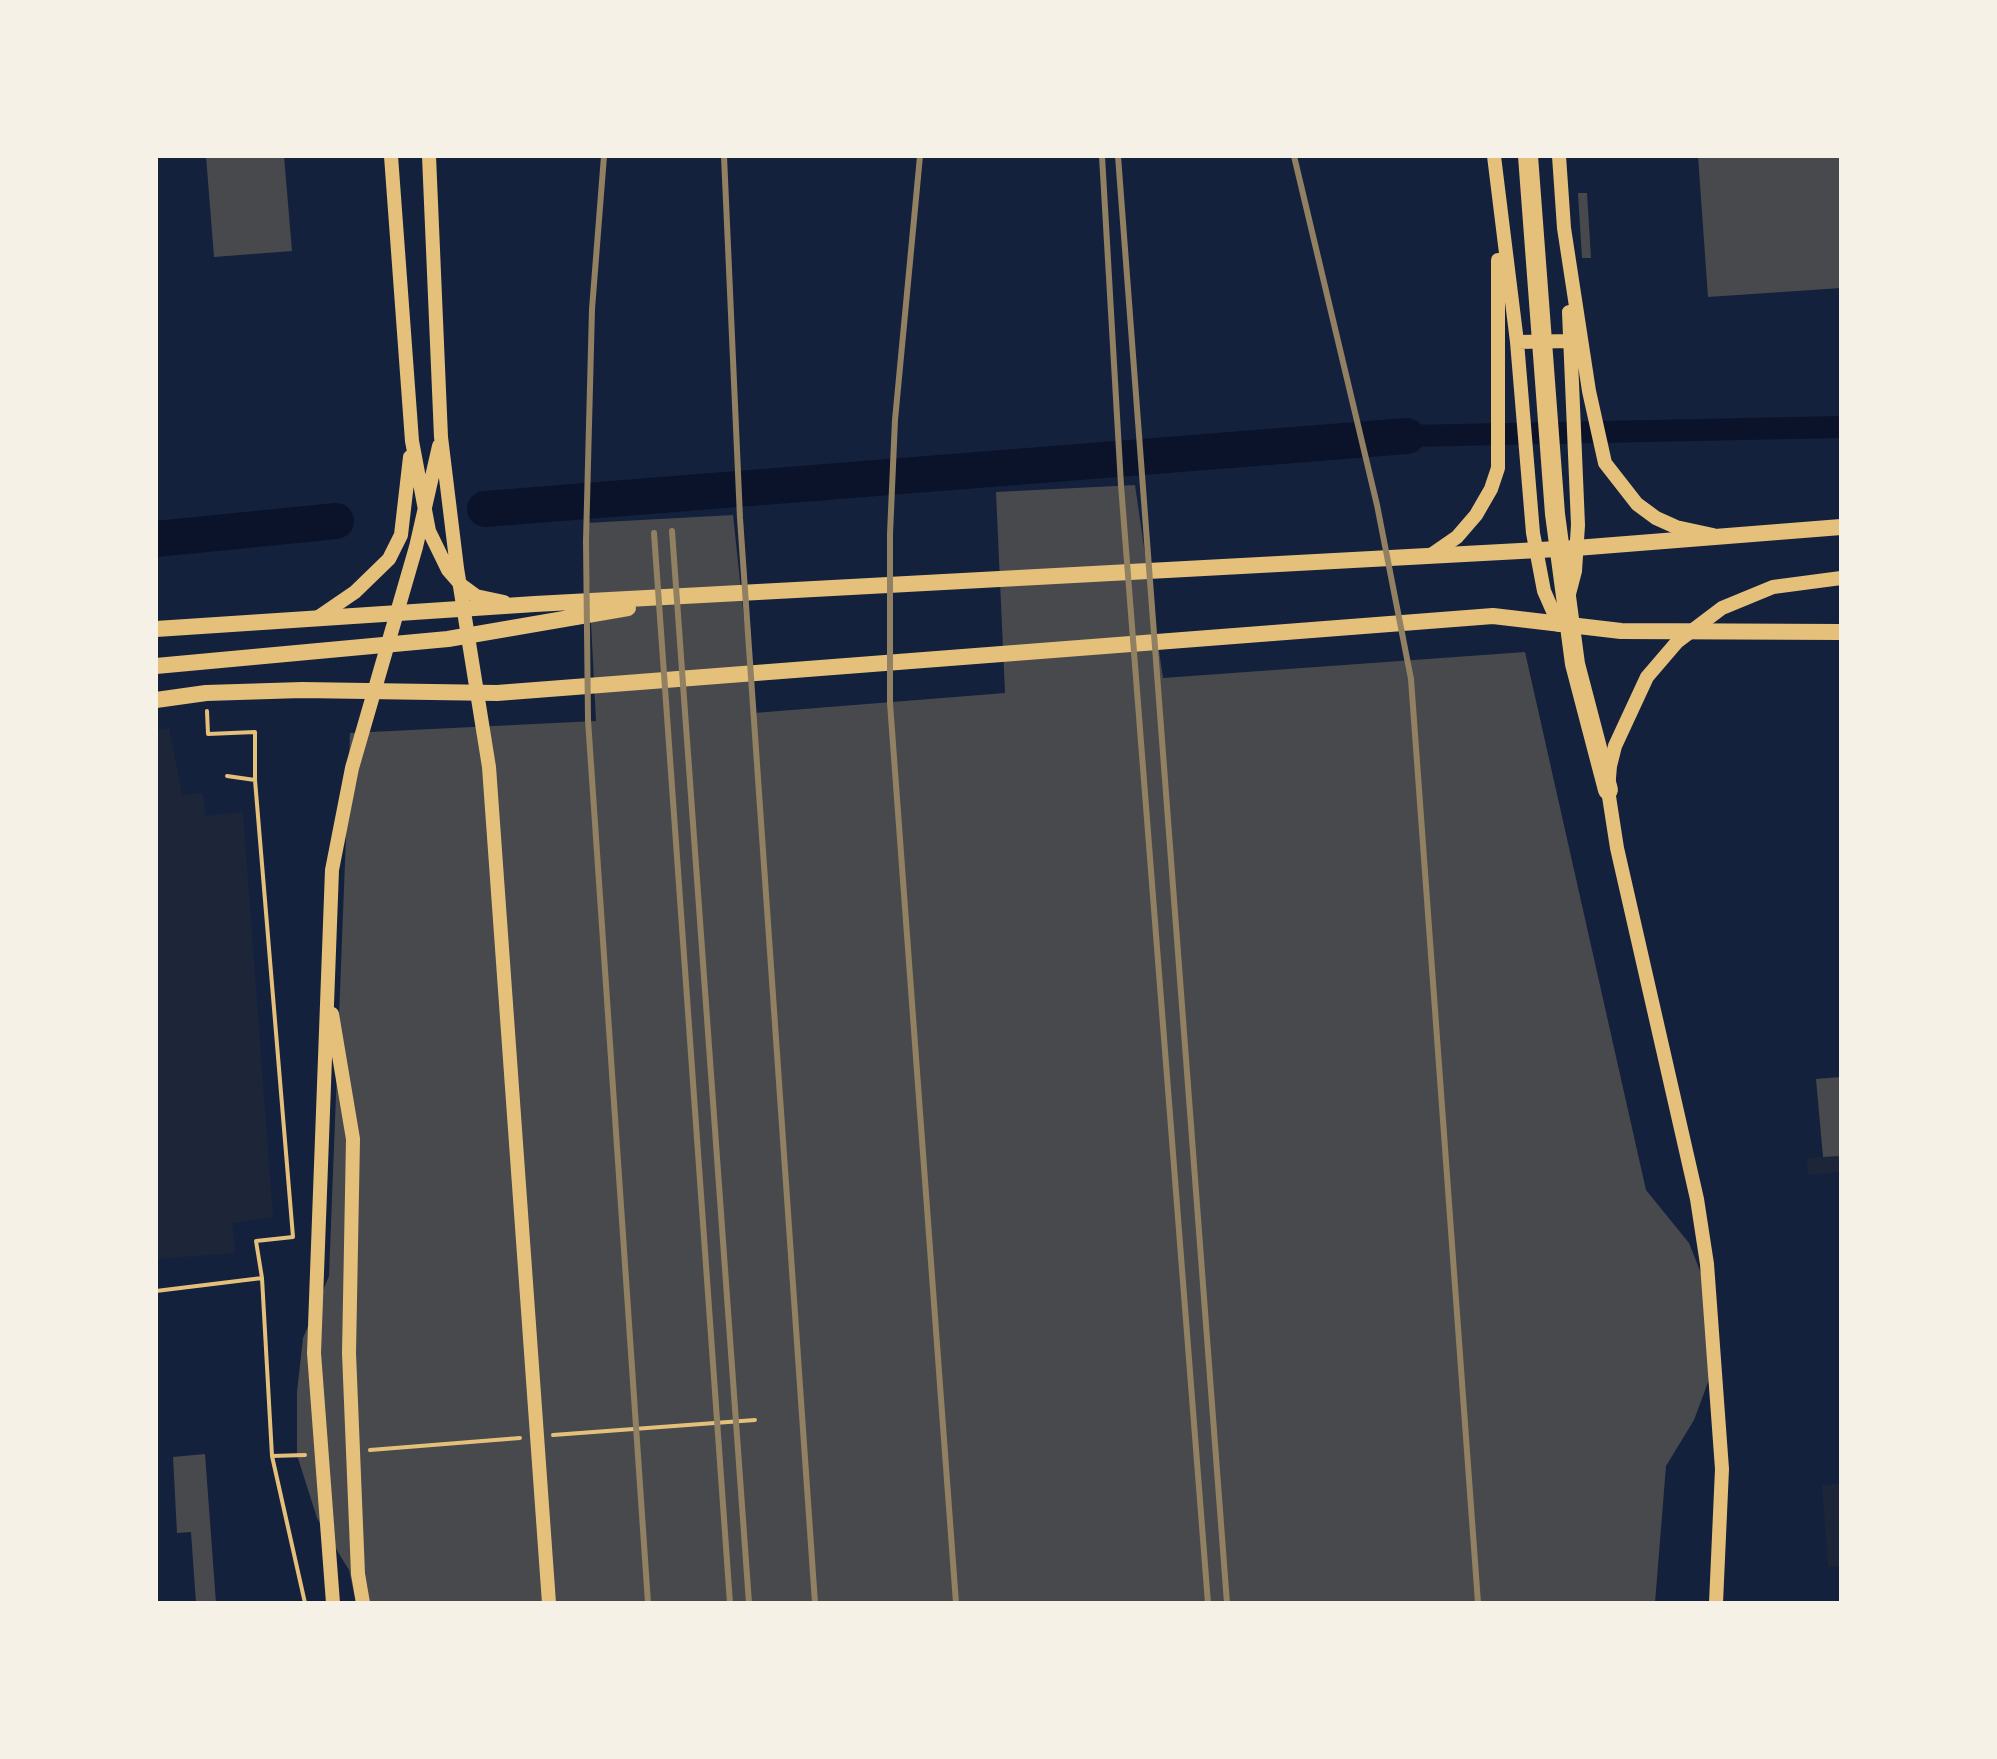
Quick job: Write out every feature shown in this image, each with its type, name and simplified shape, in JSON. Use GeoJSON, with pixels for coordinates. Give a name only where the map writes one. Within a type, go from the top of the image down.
{"type":"FeatureCollection","features":[{"type":"Feature","properties":{"kind":"highway"},"geometry":{"type":"LineString","coordinates":[[1528,156],[1555,514],[1575,664],[1608,790]]}},
{"type":"Feature","properties":{"kind":"main road"},"geometry":{"type":"LineString","coordinates":[[156,629],[535,604],[1576,548],[1841,527]]}},
{"type":"Feature","properties":{"kind":"main road"},"geometry":{"type":"LineString","coordinates":[[156,666],[448,639],[708,595]]}},
{"type":"Feature","properties":{"kind":"main road"},"geometry":{"type":"LineString","coordinates":[[156,700],[206,693],[497,693],[1493,616],[1621,631],[1841,632]]}},
{"type":"Feature","properties":{"kind":"street"},"geometry":{"type":"LineString","coordinates":[[391,156],[412,441],[429,531],[448,570],[476,596],[492,601],[535,604]]}},
{"type":"Feature","properties":{"kind":"street"},"geometry":{"type":"LineString","coordinates":[[429,156],[441,437],[457,568],[489,767],[549,1603]]}},
{"type":"Feature","properties":{"kind":"street"},"geometry":{"type":"LineString","coordinates":[[1431,555],[1457,537],[1476,515],[1491,489],[1501,447],[1494,156]]}},
{"type":"Feature","properties":{"kind":"street"},"geometry":{"type":"LineString","coordinates":[[1559,156],[1577,466],[1575,571],[1559,625]]}},
{"type":"Feature","properties":{"kind":"street"},"geometry":{"type":"LineString","coordinates":[[1497,199],[1517,342],[1536,549],[1544,591],[1559,625]]}},
{"type":"Feature","properties":{"kind":"street"},"geometry":{"type":"LineString","coordinates":[[1564,228],[1599,448],[1614,478],[1656,518],[1676,527],[1729,538]]}},
{"type":"Feature","properties":{"kind":"street"},"geometry":{"type":"LineString","coordinates":[[1517,342],[1570,341]]}},
{"type":"Feature","properties":{"kind":"street"},"geometry":{"type":"LineString","coordinates":[[333,1603],[314,1353],[332,870],[352,768],[416,547],[441,437]]}},
{"type":"Feature","properties":{"kind":"street"},"geometry":{"type":"LineString","coordinates":[[317,618],[355,592],[389,559],[401,535],[412,441]]}},
{"type":"Feature","properties":{"kind":"street"},"geometry":{"type":"LineString","coordinates":[[1716,1603],[1722,1469],[1707,1264],[1697,1199],[1617,848],[1608,790],[1615,746],[1647,677],[1677,642],[1722,608],[1773,587],[1841,578]]}},
{"type":"Feature","properties":{"kind":"street"},"geometry":{"type":"LineString","coordinates":[[327,980],[353,1139],[349,1353],[358,1574],[363,1603]]}},
{"type":"Feature","properties":{"kind":"path"},"geometry":{"type":"LineString","coordinates":[[206,693],[208,734],[255,732],[255,780],[293,1237],[256,1241],[262,1278],[272,1456],[305,1603]]}},
{"type":"Feature","properties":{"kind":"path"},"geometry":{"type":"LineString","coordinates":[[227,776],[255,780]]}},
{"type":"Feature","properties":{"kind":"path"},"geometry":{"type":"LineString","coordinates":[[156,1291],[262,1278]]}},
{"type":"Feature","properties":{"kind":"path"},"geometry":{"type":"LineString","coordinates":[[272,1456],[297,1455]]}},
{"type":"Feature","properties":{"kind":"shaded area"},"geometry":{"type":"Polygon","coordinates":[[[169,728],[182,795],[203,793],[206,816],[243,812],[273,1217],[232,1223],[235,1253],[156,1259],[156,730],[169,728]]]}},
{"type":"Feature","properties":{"kind":"shaded area"},"geometry":{"type":"Polygon","coordinates":[[[1841,1156],[1841,1172],[1808,1175],[1807,1158],[1841,1156]]]}},
{"type":"Feature","properties":{"kind":"shaded area"},"geometry":{"type":"Polygon","coordinates":[[[1841,1484],[1841,1566],[1828,1567],[1822,1485],[1841,1484]]]}},
{"type":"Feature","properties":{"kind":"building"},"geometry":{"type":"Polygon","coordinates":[[[206,156],[284,156],[292,251],[214,257],[206,156]]]}},
{"type":"Feature","properties":{"kind":"building"},"geometry":{"type":"Polygon","coordinates":[[[1698,156],[1841,156],[1841,288],[1708,297],[1698,156]]]}},
{"type":"Feature","properties":{"kind":"building"},"geometry":{"type":"Polygon","coordinates":[[[1578,193],[1587,193],[1591,258],[1582,258],[1578,193]]]}},
{"type":"Feature","properties":{"kind":"building"},"geometry":{"type":"Polygon","coordinates":[[[1135,485],[1163,678],[1525,652],[1646,1190],[1689,1243],[1715,1309],[1714,1366],[1694,1420],[1666,1466],[1655,1603],[356,1603],[349,1570],[317,1518],[297,1455],[297,1392],[303,1338],[329,1276],[350,733],[596,721],[586,523],[733,515],[754,713],[1005,693],[996,492],[1135,485]]]}},
{"type":"Feature","properties":{"kind":"building"},"geometry":{"type":"Polygon","coordinates":[[[1841,1077],[1841,1156],[1823,1157],[1816,1079],[1841,1077]]]}},
{"type":"Feature","properties":{"kind":"building"},"geometry":{"type":"Polygon","coordinates":[[[205,1454],[216,1603],[196,1603],[191,1532],[177,1533],[173,1457],[205,1454]]]}},
{"type":"Feature","properties":{"kind":"waterway"},"geometry":{"type":"LineString","coordinates":[[1407,436],[1841,427]]}},
{"type":"Feature","properties":{"kind":"waterway"},"geometry":{"type":"LineString","coordinates":[[485,509],[1407,436]]}},
{"type":"Feature","properties":{"kind":"waterway"},"geometry":{"type":"LineString","coordinates":[[156,539],[336,521]]}},
{"type":"Feature","properties":{"kind":"railway"},"geometry":{"type":"LineString","coordinates":[[604,156],[592,309],[586,541],[588,720],[648,1603]]}},
{"type":"Feature","properties":{"kind":"railway"},"geometry":{"type":"LineString","coordinates":[[724,156],[740,518],[815,1603]]}},
{"type":"Feature","properties":{"kind":"railway"},"geometry":{"type":"LineString","coordinates":[[920,156],[895,420],[890,534],[890,703],[956,1603]]}},
{"type":"Feature","properties":{"kind":"railway"},"geometry":{"type":"LineString","coordinates":[[1102,156],[1121,485],[1208,1603]]}},
{"type":"Feature","properties":{"kind":"railway"},"geometry":{"type":"LineString","coordinates":[[1118,156],[1227,1603]]}},
{"type":"Feature","properties":{"kind":"railway"},"geometry":{"type":"LineString","coordinates":[[1294,156],[1377,505],[1411,679],[1478,1603]]}},
{"type":"Feature","properties":{"kind":"railway"},"geometry":{"type":"LineString","coordinates":[[672,531],[749,1603]]}},
{"type":"Feature","properties":{"kind":"railway"},"geometry":{"type":"LineString","coordinates":[[654,533],[730,1603]]}}]}
